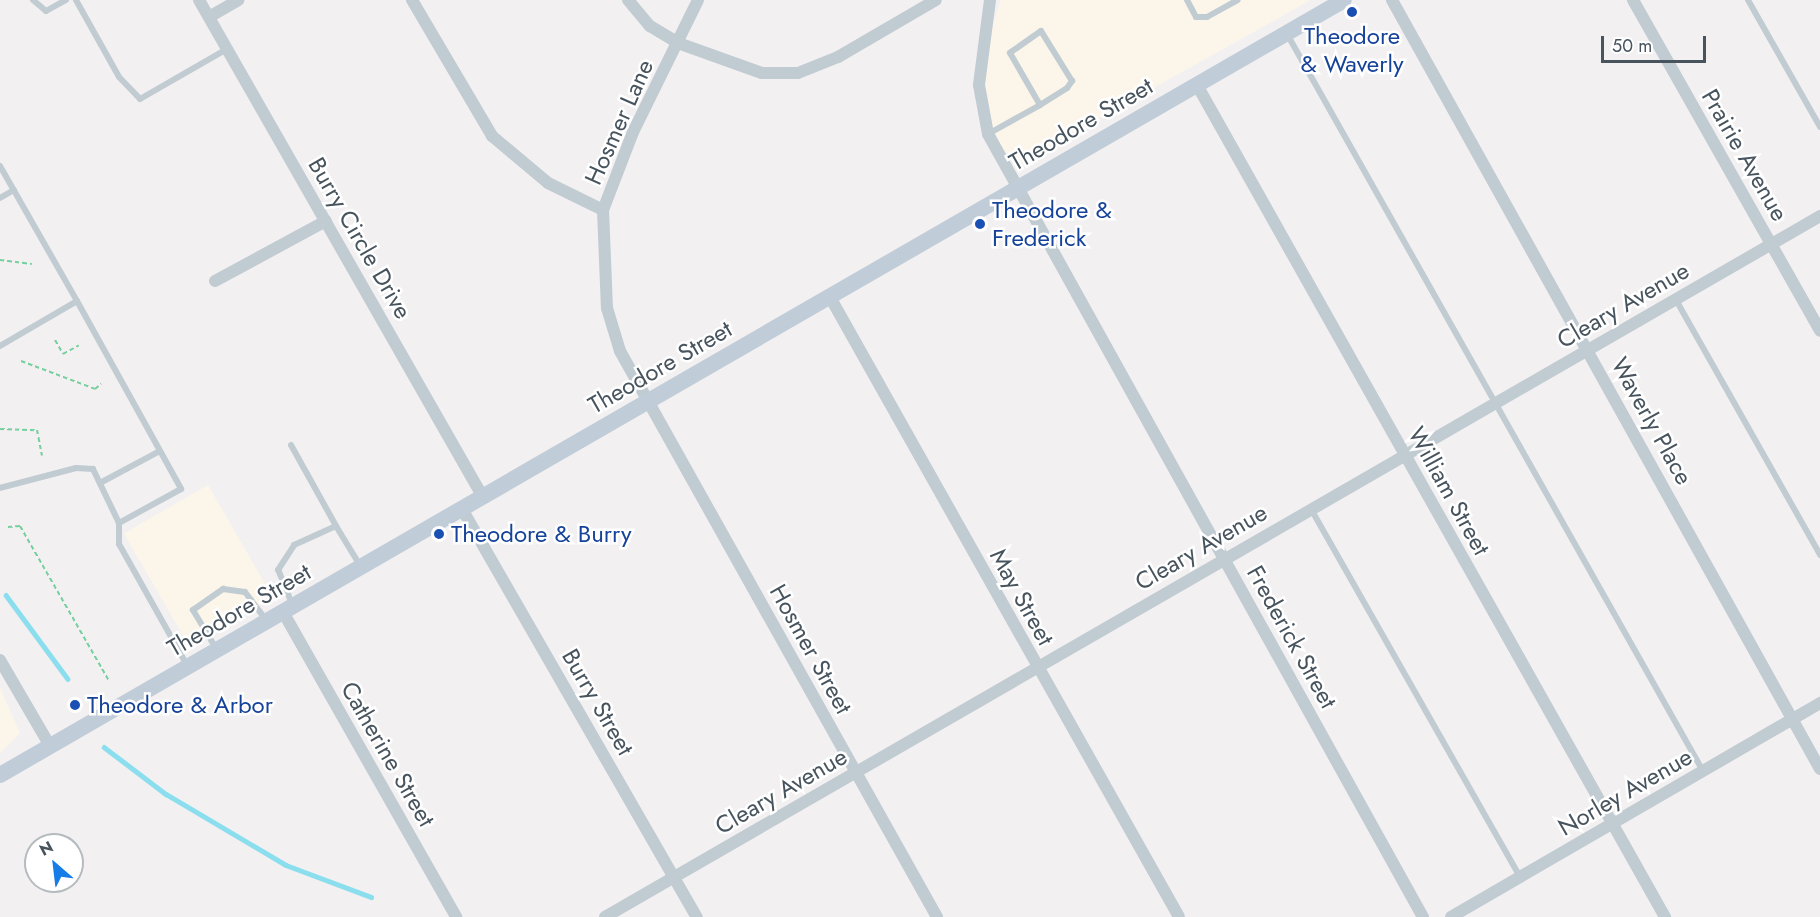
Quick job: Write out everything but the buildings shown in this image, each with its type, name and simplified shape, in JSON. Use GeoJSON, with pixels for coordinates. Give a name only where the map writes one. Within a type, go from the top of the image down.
{"type":"FeatureCollection","features":[{"type":"Feature","properties":{"kind":"main road","name":"Theodore Street"},"geometry":{"type":"LineString","coordinates":[[0,775],[1344,0]]}},
{"type":"Feature","properties":{"kind":"street","name":"Burry Circle Drive"},"geometry":{"type":"LineString","coordinates":[[199,0],[483,497]]}},
{"type":"Feature","properties":{"kind":"street"},"geometry":{"type":"LineString","coordinates":[[209,17],[239,0]]}},
{"type":"Feature","properties":{"kind":"street"},"geometry":{"type":"LineString","coordinates":[[412,0],[492,136],[548,183],[603,210]]}},
{"type":"Feature","properties":{"kind":"street"},"geometry":{"type":"LineString","coordinates":[[628,0],[650,26],[678,44],[723,64],[762,73],[798,73],[838,57],[936,0]]}},
{"type":"Feature","properties":{"kind":"street","name":"Hosmer Lane"},"geometry":{"type":"LineString","coordinates":[[648,402],[620,351],[607,308],[603,210],[629,141],[698,0]]}},
{"type":"Feature","properties":{"kind":"street","name":"Frederick Street"},"geometry":{"type":"LineString","coordinates":[[990,0],[979,85],[988,134],[1016,190],[1423,917]]}},
{"type":"Feature","properties":{"kind":"street","name":"Waverly Place"},"geometry":{"type":"LineString","coordinates":[[1392,0],[1820,769]]}},
{"type":"Feature","properties":{"kind":"street","name":"Prairie Avenue"},"geometry":{"type":"LineString","coordinates":[[1633,0],[1820,331]]}},
{"type":"Feature","properties":{"kind":"street","name":"William Street"},"geometry":{"type":"LineString","coordinates":[[1197,85],[1665,917]]}},
{"type":"Feature","properties":{"kind":"street","name":"Cleary Avenue"},"geometry":{"type":"LineString","coordinates":[[605,917],[1310,508],[1820,216]]}},
{"type":"Feature","properties":{"kind":"street"},"geometry":{"type":"LineString","coordinates":[[215,281],[326,221]]}},
{"type":"Feature","properties":{"kind":"street","name":"May Street"},"geometry":{"type":"LineString","coordinates":[[830,297],[1179,917]]}},
{"type":"Feature","properties":{"kind":"street","name":"Hosmer Street"},"geometry":{"type":"LineString","coordinates":[[648,402],[937,917]]}},
{"type":"Feature","properties":{"kind":"street","name":"Burry Street"},"geometry":{"type":"LineString","coordinates":[[462,509],[697,917]]}},
{"type":"Feature","properties":{"kind":"street","name":"Catherine Street"},"geometry":{"type":"LineString","coordinates":[[288,609],[456,917]]}},
{"type":"Feature","properties":{"kind":"street"},"geometry":{"type":"LineString","coordinates":[[0,660],[50,746]]}},
{"type":"Feature","properties":{"kind":"street","name":"Norley Avenue"},"geometry":{"type":"LineString","coordinates":[[1451,917],[1820,703]]}},
{"type":"Feature","properties":{"kind":"lane"},"geometry":{"type":"LineString","coordinates":[[33,0],[46,11],[66,0]]}},
{"type":"Feature","properties":{"kind":"lane"},"geometry":{"type":"LineString","coordinates":[[76,0],[119,78],[140,99],[227,49]]}},
{"type":"Feature","properties":{"kind":"lane"},"geometry":{"type":"LineString","coordinates":[[1186,0],[1196,17],[1207,17],[1238,0]]}},
{"type":"Feature","properties":{"kind":"lane"},"geometry":{"type":"LineString","coordinates":[[1748,0],[1820,126]]}},
{"type":"Feature","properties":{"kind":"lane"},"geometry":{"type":"LineString","coordinates":[[988,134],[1040,105],[1072,81],[1041,31],[1010,53],[1040,105]]}},
{"type":"Feature","properties":{"kind":"lane"},"geometry":{"type":"LineString","coordinates":[[1286,33],[1703,771]]}},
{"type":"Feature","properties":{"kind":"lane"},"geometry":{"type":"LineString","coordinates":[[0,165],[181,489],[119,523]]}},
{"type":"Feature","properties":{"kind":"lane"},"geometry":{"type":"LineString","coordinates":[[0,198],[14,190]]}},
{"type":"Feature","properties":{"kind":"lane"},"geometry":{"type":"LineString","coordinates":[[1675,299],[1820,555]]}},
{"type":"Feature","properties":{"kind":"lane"},"geometry":{"type":"LineString","coordinates":[[0,346],[76,301]]}},
{"type":"Feature","properties":{"kind":"lane"},"geometry":{"type":"LineString","coordinates":[[291,445],[361,567]]}},
{"type":"Feature","properties":{"kind":"lane"},"geometry":{"type":"LineString","coordinates":[[100,483],[160,451]]}},
{"type":"Feature","properties":{"kind":"lane"},"geometry":{"type":"LineString","coordinates":[[0,488],[75,468],[93,470],[119,523],[119,544],[188,667]]}},
{"type":"Feature","properties":{"kind":"lane"},"geometry":{"type":"LineString","coordinates":[[1310,508],[1520,877]]}},
{"type":"Feature","properties":{"kind":"lane"},"geometry":{"type":"LineString","coordinates":[[288,609],[278,570],[286,553],[336,526]]}},
{"type":"Feature","properties":{"kind":"lane"},"geometry":{"type":"LineString","coordinates":[[217,650],[193,610],[223,588],[245,592],[267,621]]}},
{"type":"Feature","properties":{"kind":"path"},"geometry":{"type":"LineString","coordinates":[[0,260],[32,264]]}},
{"type":"Feature","properties":{"kind":"path"},"geometry":{"type":"LineString","coordinates":[[55,340],[63,354],[79,345]]}},
{"type":"Feature","properties":{"kind":"path"},"geometry":{"type":"LineString","coordinates":[[21,361],[95,389],[101,384]]}},
{"type":"Feature","properties":{"kind":"path"},"geometry":{"type":"LineString","coordinates":[[0,429],[37,430],[42,456]]}},
{"type":"Feature","properties":{"kind":"path"},"geometry":{"type":"LineString","coordinates":[[8,527],[20,526],[108,679]]}},
{"type":"Feature","properties":{"kind":"shaded area"},"geometry":{"type":"Polygon","coordinates":[[[1001,0],[1311,0],[1019,163],[995,142],[984,94],[988,40],[1001,0]]]}},
{"type":"Feature","properties":{"kind":"shaded area"},"geometry":{"type":"Polygon","coordinates":[[[208,485],[273,598],[189,646],[124,534],[208,485]]]}},
{"type":"Feature","properties":{"kind":"shaded area"},"geometry":{"type":"Polygon","coordinates":[[[0,688],[20,733],[0,753],[0,688]]]}},
{"type":"Feature","properties":{"kind":"waterway"},"geometry":{"type":"LineString","coordinates":[[6,595],[68,679]]}},
{"type":"Feature","properties":{"kind":"waterway"},"geometry":{"type":"LineString","coordinates":[[104,747],[166,794],[286,865],[371,897]]}},
{"type":"Feature","properties":{"kind":"place","name":"Theodore & Waverly"},"geometry":{"type":"Point","coordinates":[1352,12]}},
{"type":"Feature","properties":{"kind":"place","name":"Theodore & Frederick"},"geometry":{"type":"Point","coordinates":[980,224]}},
{"type":"Feature","properties":{"kind":"place","name":"Theodore & Burry"},"geometry":{"type":"Point","coordinates":[439,534]}},
{"type":"Feature","properties":{"kind":"place","name":"Theodore & Arbor"},"geometry":{"type":"Point","coordinates":[75,705]}}]}
